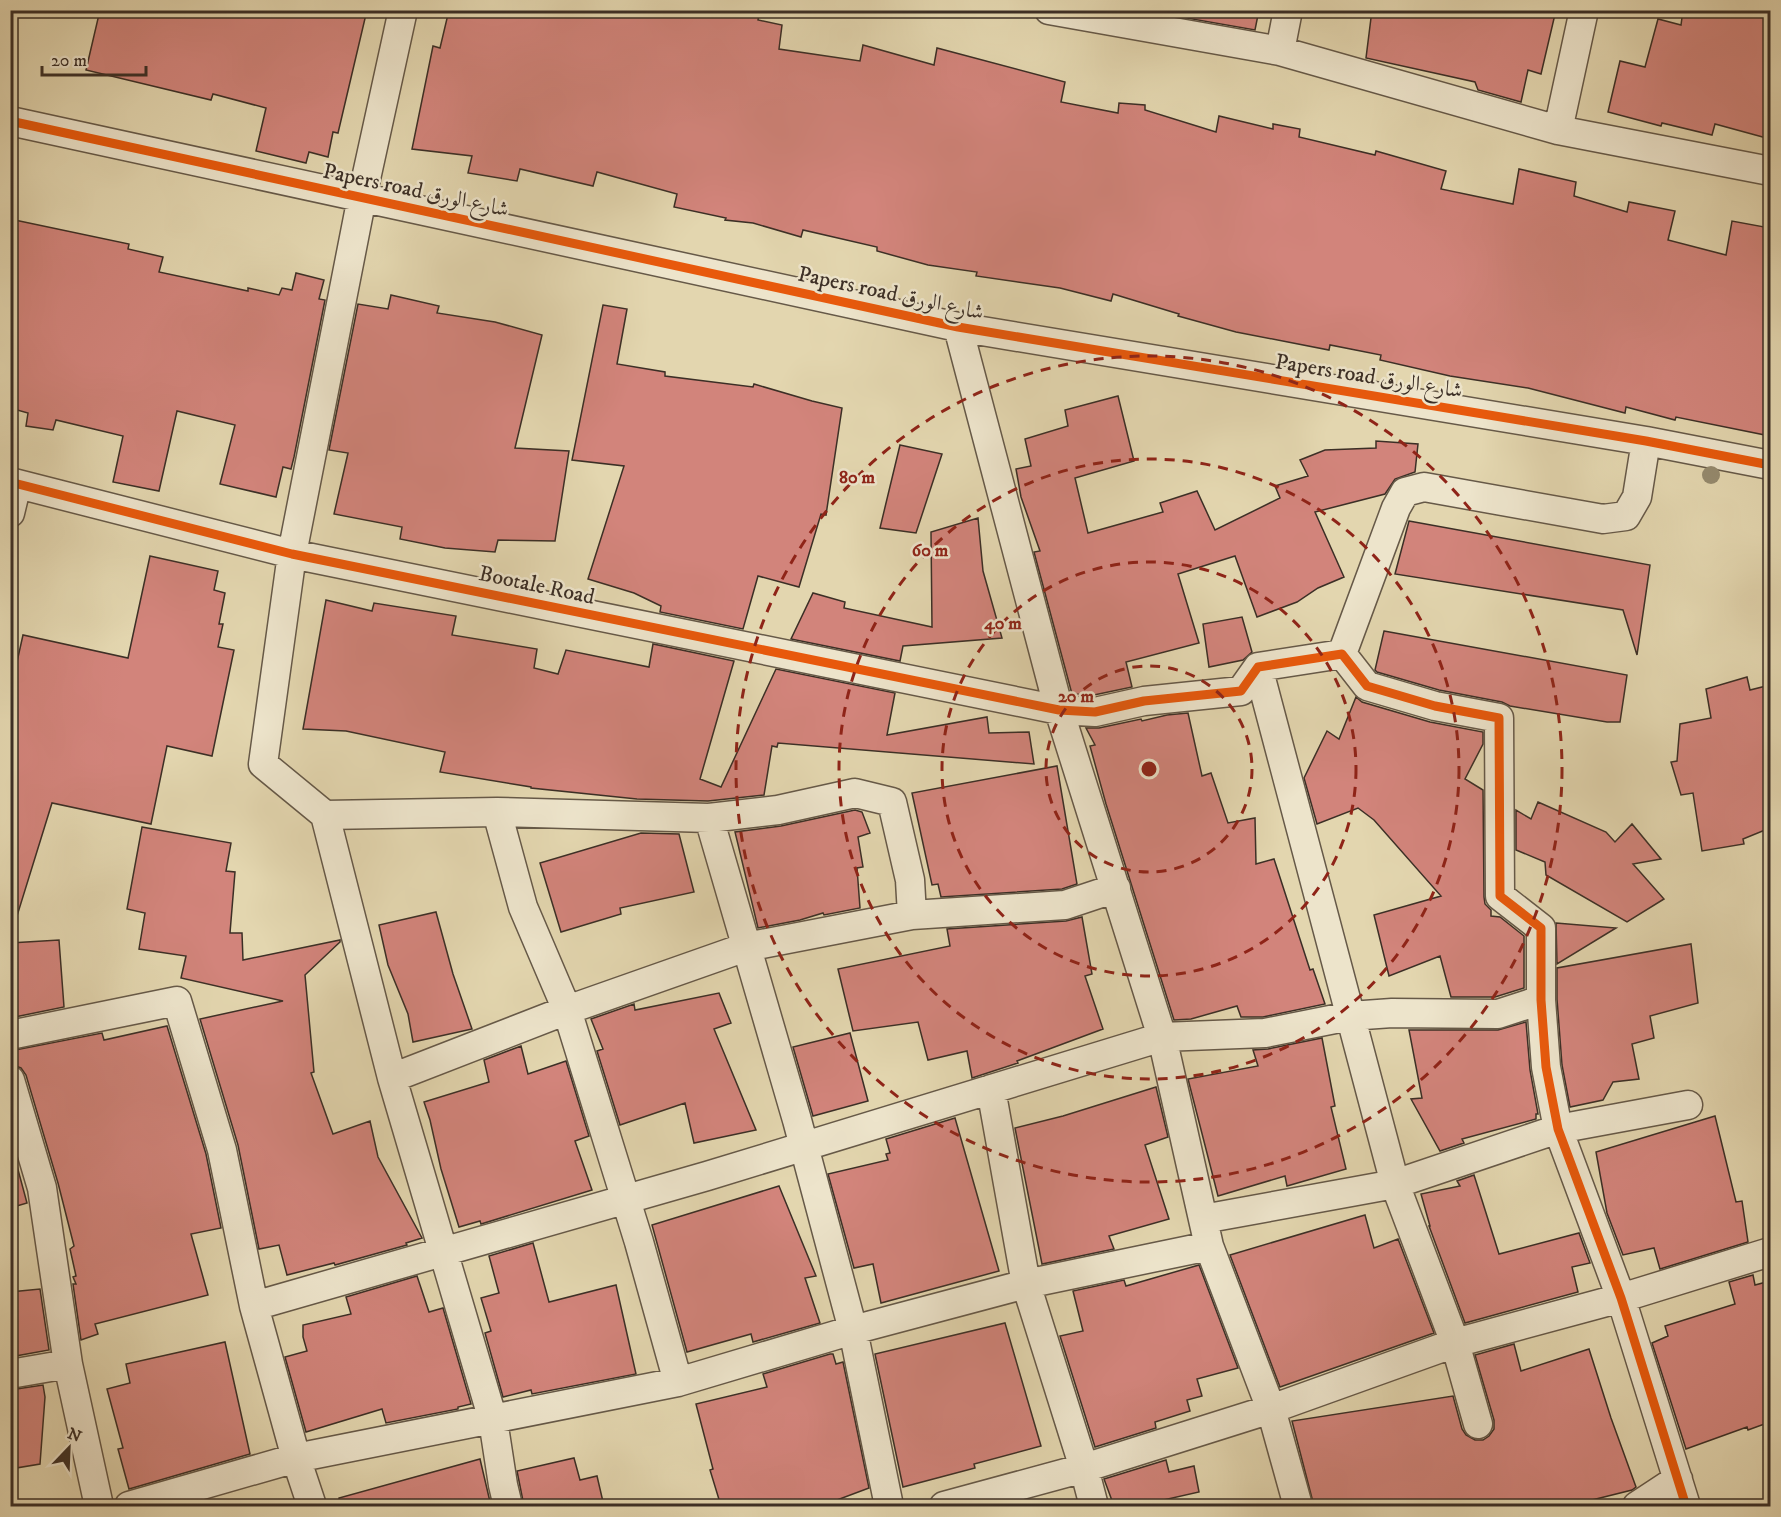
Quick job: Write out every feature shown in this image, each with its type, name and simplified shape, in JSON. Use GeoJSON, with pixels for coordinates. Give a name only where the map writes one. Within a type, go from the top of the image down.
{"type":"FeatureCollection","features":[{"type":"Feature","properties":{"kind":"street"},"geometry":{"type":"LineString","coordinates":[[403,10],[362,197],[292,554],[264,764],[325,815],[392,1078],[493,1420],[508,1506]]}},
{"type":"Feature","properties":{"kind":"street"},"geometry":{"type":"LineString","coordinates":[[1048,10],[1280,51],[1558,130],[1770,171]]}},
{"type":"Feature","properties":{"kind":"street"},"geometry":{"type":"LineString","coordinates":[[1280,51],[1288,10]]}},
{"type":"Feature","properties":{"kind":"street"},"geometry":{"type":"LineString","coordinates":[[1558,130],[1584,10]]}},
{"type":"Feature","properties":{"kind":"street","name":"Papers road شارع الورق"},"geometry":{"type":"LineString","coordinates":[[10,121],[958,327],[1646,441],[1770,465]]}},
{"type":"Feature","properties":{"kind":"street"},"geometry":{"type":"LineString","coordinates":[[958,327],[1059,710],[1162,1037],[1206,1232],[1271,1409],[1298,1506]]}},
{"type":"Feature","properties":{"kind":"street"},"geometry":{"type":"LineString","coordinates":[[1342,654],[1396,508],[1405,492],[1424,487],[1603,519],[1626,516],[1637,497],[1646,441]]}},
{"type":"Feature","properties":{"kind":"street"},"geometry":{"type":"LineString","coordinates":[[10,513],[14,483]]}},
{"type":"Feature","properties":{"kind":"street","name":"Bootale Road"},"geometry":{"type":"LineString","coordinates":[[14,483],[292,554],[1059,710],[1095,712],[1144,701],[1241,691],[1258,667]]}},
{"type":"Feature","properties":{"kind":"street"},"geometry":{"type":"LineString","coordinates":[[1342,654],[1258,667],[1395,1184],[1455,1343],[1478,1424]]}},
{"type":"Feature","properties":{"kind":"street"},"geometry":{"type":"LineString","coordinates":[[1342,654],[1367,686],[1435,706],[1499,718],[1500,896],[1541,928],[1541,1000],[1545,1067],[1558,1129],[1621,1298],[1686,1506]]}},
{"type":"Feature","properties":{"kind":"street"},"geometry":{"type":"LineString","coordinates":[[325,815],[497,812],[709,818],[778,810],[855,794],[892,802],[910,880],[912,915]]}},
{"type":"Feature","properties":{"kind":"street"},"geometry":{"type":"LineString","coordinates":[[497,812],[523,907],[567,1010],[639,1242],[678,1382]]}},
{"type":"Feature","properties":{"kind":"street"},"geometry":{"type":"LineString","coordinates":[[709,818],[803,1145],[853,1330],[889,1506]]}},
{"type":"Feature","properties":{"kind":"street"},"geometry":{"type":"LineString","coordinates":[[392,1078],[567,1010],[746,947],[912,915],[1065,905],[1116,888]]}},
{"type":"Feature","properties":{"kind":"street"},"geometry":{"type":"LineString","coordinates":[[254,1306],[707,1176],[1162,1037],[1265,1033],[1350,1016],[1392,1013],[1498,1014],[1541,1000]]}},
{"type":"Feature","properties":{"kind":"street"},"geometry":{"type":"LineString","coordinates":[[10,1035],[177,1001],[222,1150],[254,1306],[296,1458],[312,1506]]}},
{"type":"Feature","properties":{"kind":"street"},"geometry":{"type":"LineString","coordinates":[[10,1080],[42,1188],[68,1364],[99,1506]]}},
{"type":"Feature","properties":{"kind":"street"},"geometry":{"type":"LineString","coordinates":[[991,1089],[1026,1284],[1094,1506]]}},
{"type":"Feature","properties":{"kind":"street"},"geometry":{"type":"LineString","coordinates":[[129,1506],[296,1458],[678,1382],[853,1330],[1026,1284],[1206,1232],[1395,1184],[1558,1129],[1688,1105]]}},
{"type":"Feature","properties":{"kind":"street"},"geometry":{"type":"LineString","coordinates":[[944,1506],[1084,1468],[1271,1409],[1455,1343],[1621,1298],[1770,1252]]}},
{"type":"Feature","properties":{"kind":"street"},"geometry":{"type":"LineString","coordinates":[[10,1374],[68,1364]]}},
{"type":"Feature","properties":{"kind":"street"},"geometry":{"type":"LineString","coordinates":[[1637,1506],[1678,1479]]}},
{"type":"Feature","properties":{"kind":"building"},"geometry":{"type":"Polygon","coordinates":[[[100,10],[367,10],[338,133],[333,132],[328,157],[309,152],[306,163],[256,151],[266,108],[213,94],[211,100],[86,70],[100,10]]]}},
{"type":"Feature","properties":{"kind":"building"},"geometry":{"type":"Polygon","coordinates":[[[449,10],[760,10],[758,20],[782,25],[779,49],[860,61],[863,45],[934,65],[937,48],[1065,82],[1061,102],[1118,113],[1119,103],[1145,105],[1145,110],[1216,132],[1219,116],[1273,129],[1273,124],[1300,129],[1299,137],[1375,155],[1376,151],[1446,171],[1441,189],[1513,204],[1519,169],[1576,182],[1574,196],[1627,212],[1629,202],[1675,211],[1668,240],[1726,255],[1732,221],[1770,228],[1770,436],[1676,417],[1675,420],[1626,407],[1625,413],[1528,388],[1450,376],[1380,360],[1381,355],[1330,345],[1329,350],[1236,332],[1178,316],[1179,314],[1113,294],[1111,301],[1060,288],[976,276],[977,272],[928,265],[877,251],[877,247],[803,230],[801,237],[753,223],[725,220],[726,218],[674,207],[677,194],[597,172],[593,186],[520,169],[517,181],[468,173],[472,156],[412,149],[433,46],[440,48],[449,10]]]}},
{"type":"Feature","properties":{"kind":"building"},"geometry":{"type":"Polygon","coordinates":[[[1176,10],[1259,10],[1255,30],[1175,16],[1176,10]]]}},
{"type":"Feature","properties":{"kind":"building"},"geometry":{"type":"Polygon","coordinates":[[[1372,10],[1556,10],[1541,74],[1528,70],[1521,102],[1478,90],[1475,82],[1366,58],[1372,10]]]}},
{"type":"Feature","properties":{"kind":"building"},"geometry":{"type":"Polygon","coordinates":[[[1683,10],[1744,10],[1770,15],[1770,139],[1715,124],[1712,135],[1662,123],[1661,126],[1608,112],[1620,61],[1645,67],[1658,19],[1681,25],[1683,10]]]}},
{"type":"Feature","properties":{"kind":"building"},"geometry":{"type":"Polygon","coordinates":[[[10,219],[129,244],[128,249],[163,257],[159,272],[248,291],[248,288],[279,295],[282,288],[292,290],[296,273],[324,280],[319,299],[325,300],[294,457],[291,469],[283,467],[276,497],[220,484],[235,425],[177,411],[159,491],[113,482],[123,436],[56,420],[53,430],[26,426],[28,413],[10,408],[10,219]]]}},
{"type":"Feature","properties":{"kind":"building"},"geometry":{"type":"Polygon","coordinates":[[[391,295],[439,306],[437,313],[495,322],[542,335],[515,448],[569,451],[555,541],[498,540],[495,552],[445,548],[400,539],[402,527],[334,514],[348,453],[329,450],[358,304],[388,309],[391,295]]]}},
{"type":"Feature","properties":{"kind":"building"},"geometry":{"type":"Polygon","coordinates":[[[603,305],[627,309],[617,364],[665,372],[665,376],[753,387],[754,384],[842,408],[826,515],[821,514],[799,587],[758,576],[743,629],[660,612],[661,606],[634,593],[588,579],[624,466],[572,460],[603,305]]]}},
{"type":"Feature","properties":{"kind":"building"},"geometry":{"type":"Polygon","coordinates":[[[1118,396],[1134,461],[1075,478],[1088,533],[1163,512],[1160,503],[1197,491],[1215,530],[1280,498],[1275,486],[1308,476],[1300,460],[1325,450],[1376,448],[1376,441],[1418,444],[1415,472],[1395,479],[1385,494],[1315,512],[1344,577],[1318,588],[1297,602],[1257,617],[1235,556],[1178,574],[1199,643],[1126,662],[1132,687],[1094,695],[1072,694],[1034,552],[1040,551],[1021,497],[1016,469],[1031,466],[1025,439],[1068,426],[1065,410],[1118,396]]]}},
{"type":"Feature","properties":{"kind":"building"},"geometry":{"type":"Polygon","coordinates":[[[900,445],[942,454],[916,533],[880,528],[900,445]]]}},
{"type":"Feature","properties":{"kind":"building"},"geometry":{"type":"Polygon","coordinates":[[[978,518],[983,571],[1002,638],[903,646],[900,661],[791,639],[813,593],[845,602],[844,608],[932,627],[931,532],[978,518]]]}},
{"type":"Feature","properties":{"kind":"building"},"geometry":{"type":"Polygon","coordinates":[[[1409,521],[1650,565],[1637,655],[1623,610],[1395,574],[1409,521]]]}},
{"type":"Feature","properties":{"kind":"building"},"geometry":{"type":"Polygon","coordinates":[[[150,556],[218,571],[214,590],[225,593],[219,624],[223,624],[218,647],[234,650],[212,756],[167,746],[151,824],[52,803],[17,916],[10,915],[10,693],[23,635],[128,658],[150,556]]]}},
{"type":"Feature","properties":{"kind":"building"},"geometry":{"type":"Polygon","coordinates":[[[326,600],[372,611],[374,603],[456,616],[452,635],[537,649],[534,668],[558,674],[566,650],[649,667],[653,644],[734,661],[700,779],[721,787],[776,669],[895,693],[887,735],[987,717],[989,733],[1029,732],[1034,764],[778,743],[777,747],[772,746],[764,795],[708,801],[637,799],[531,788],[440,772],[445,752],[346,731],[303,729],[326,600]]]}},
{"type":"Feature","properties":{"kind":"building"},"geometry":{"type":"Polygon","coordinates":[[[1242,617],[1252,652],[1243,660],[1209,667],[1203,624],[1242,617]]]}},
{"type":"Feature","properties":{"kind":"building"},"geometry":{"type":"Polygon","coordinates":[[[1384,631],[1627,675],[1620,722],[1607,722],[1510,706],[1502,702],[1439,690],[1377,672],[1375,670],[1384,631]]]}},
{"type":"Feature","properties":{"kind":"building"},"geometry":{"type":"Polygon","coordinates":[[[1747,677],[1750,690],[1770,685],[1770,828],[1743,839],[1744,844],[1702,851],[1693,793],[1681,795],[1671,762],[1677,761],[1680,724],[1711,718],[1706,689],[1747,677]]]}},
{"type":"Feature","properties":{"kind":"building"},"geometry":{"type":"Polygon","coordinates":[[[1356,697],[1362,702],[1430,722],[1483,732],[1483,744],[1465,779],[1483,790],[1485,904],[1491,910],[1491,916],[1500,917],[1524,936],[1524,988],[1495,997],[1451,997],[1440,956],[1389,976],[1374,915],[1441,896],[1374,820],[1358,808],[1317,824],[1304,778],[1327,731],[1339,739],[1356,697]]]}},
{"type":"Feature","properties":{"kind":"building"},"geometry":{"type":"Polygon","coordinates":[[[1188,713],[1202,776],[1211,773],[1228,823],[1255,818],[1256,864],[1274,859],[1310,970],[1313,969],[1325,1004],[1263,1017],[1241,1017],[1237,1006],[1191,1019],[1174,1020],[1106,804],[1090,746],[1095,745],[1086,728],[1099,728],[1141,719],[1142,721],[1188,713]]]}},
{"type":"Feature","properties":{"kind":"building"},"geometry":{"type":"Polygon","coordinates":[[[1057,766],[1077,884],[1062,889],[941,897],[938,884],[932,885],[912,793],[1057,766]]]}},
{"type":"Feature","properties":{"kind":"building"},"geometry":{"type":"Polygon","coordinates":[[[1538,802],[1606,832],[1615,842],[1632,824],[1661,859],[1633,864],[1664,899],[1627,922],[1546,875],[1545,862],[1516,850],[1516,810],[1531,819],[1538,802]]]}},
{"type":"Feature","properties":{"kind":"building"},"geometry":{"type":"Polygon","coordinates":[[[855,810],[862,812],[870,833],[858,837],[863,867],[857,868],[860,908],[824,915],[823,913],[758,928],[735,832],[781,826],[855,810]]]}},
{"type":"Feature","properties":{"kind":"building"},"geometry":{"type":"Polygon","coordinates":[[[142,827],[231,843],[226,871],[235,872],[230,933],[242,933],[243,960],[340,940],[305,975],[314,1072],[311,1073],[333,1134],[370,1121],[378,1157],[422,1238],[406,1243],[407,1245],[335,1265],[334,1263],[287,1275],[279,1245],[259,1249],[238,1145],[200,1019],[283,1001],[181,978],[186,956],[139,949],[145,913],[127,909],[142,827]]]}},
{"type":"Feature","properties":{"kind":"building"},"geometry":{"type":"Polygon","coordinates":[[[641,833],[679,834],[694,892],[620,908],[621,914],[561,932],[540,863],[641,833]]]}},
{"type":"Feature","properties":{"kind":"building"},"geometry":{"type":"Polygon","coordinates":[[[436,912],[453,974],[472,1029],[413,1042],[408,1014],[388,965],[379,925],[436,912]]]}},
{"type":"Feature","properties":{"kind":"building"},"geometry":{"type":"Polygon","coordinates":[[[1082,917],[1092,974],[1085,976],[1103,1029],[1017,1061],[1018,1063],[972,1078],[967,1051],[928,1060],[918,1022],[853,1031],[838,969],[950,946],[947,929],[1066,921],[1082,917]]]}},
{"type":"Feature","properties":{"kind":"building"},"geometry":{"type":"Polygon","coordinates":[[[1556,923],[1616,928],[1557,964],[1556,923]]]}},
{"type":"Feature","properties":{"kind":"building"},"geometry":{"type":"Polygon","coordinates":[[[59,940],[64,1007],[10,1018],[10,943],[59,940]]]}},
{"type":"Feature","properties":{"kind":"building"},"geometry":{"type":"Polygon","coordinates":[[[1691,944],[1698,1003],[1650,1016],[1654,1038],[1632,1044],[1639,1079],[1613,1082],[1603,1100],[1570,1107],[1562,1065],[1557,968],[1691,944]]]}},
{"type":"Feature","properties":{"kind":"building"},"geometry":{"type":"Polygon","coordinates":[[[719,993],[731,1023],[714,1029],[756,1130],[694,1143],[685,1103],[620,1125],[597,1051],[603,1049],[591,1019],[634,1004],[635,1010],[719,993]]]}},
{"type":"Feature","properties":{"kind":"building"},"geometry":{"type":"Polygon","coordinates":[[[1526,1022],[1530,1070],[1538,1114],[1536,1114],[1536,1119],[1462,1139],[1464,1143],[1440,1151],[1411,1099],[1422,1098],[1409,1030],[1498,1030],[1526,1022]]]}},
{"type":"Feature","properties":{"kind":"building"},"geometry":{"type":"Polygon","coordinates":[[[167,1026],[206,1154],[221,1228],[191,1234],[208,1295],[95,1324],[98,1334],[81,1340],[73,1284],[76,1284],[73,1277],[76,1276],[70,1249],[74,1246],[26,1075],[21,1068],[10,1064],[10,1051],[102,1033],[104,1040],[167,1026]]]}},
{"type":"Feature","properties":{"kind":"building"},"geometry":{"type":"Polygon","coordinates":[[[850,1033],[868,1101],[813,1116],[793,1047],[850,1033]]]}},
{"type":"Feature","properties":{"kind":"building"},"geometry":{"type":"Polygon","coordinates":[[[1322,1038],[1335,1106],[1331,1107],[1346,1169],[1287,1186],[1285,1176],[1218,1196],[1188,1079],[1258,1066],[1253,1050],[1322,1038]]]}},
{"type":"Feature","properties":{"kind":"building"},"geometry":{"type":"Polygon","coordinates":[[[521,1046],[528,1074],[566,1061],[589,1136],[575,1141],[592,1190],[481,1224],[480,1221],[459,1227],[424,1102],[489,1082],[484,1060],[521,1046]]]}},
{"type":"Feature","properties":{"kind":"building"},"geometry":{"type":"Polygon","coordinates":[[[1156,1087],[1168,1137],[1145,1145],[1169,1219],[1109,1236],[1114,1249],[1042,1264],[1015,1128],[1063,1116],[1156,1087]]]}},
{"type":"Feature","properties":{"kind":"building"},"geometry":{"type":"Polygon","coordinates":[[[1715,1116],[1736,1202],[1742,1201],[1748,1242],[1660,1269],[1654,1248],[1623,1255],[1607,1213],[1596,1152],[1715,1116]]]}},
{"type":"Feature","properties":{"kind":"building"},"geometry":{"type":"Polygon","coordinates":[[[955,1118],[999,1271],[881,1303],[873,1264],[854,1268],[828,1174],[888,1160],[886,1154],[890,1153],[886,1139],[955,1118]]]}},
{"type":"Feature","properties":{"kind":"building"},"geometry":{"type":"Polygon","coordinates":[[[10,1140],[27,1203],[10,1208],[10,1140]]]}},
{"type":"Feature","properties":{"kind":"building"},"geometry":{"type":"Polygon","coordinates":[[[1474,1175],[1499,1254],[1579,1233],[1590,1263],[1572,1267],[1578,1292],[1465,1323],[1429,1226],[1421,1194],[1460,1186],[1457,1181],[1474,1175]]]}},
{"type":"Feature","properties":{"kind":"building"},"geometry":{"type":"Polygon","coordinates":[[[779,1186],[816,1276],[805,1278],[820,1323],[753,1342],[751,1334],[687,1352],[652,1225],[779,1186]]]}},
{"type":"Feature","properties":{"kind":"building"},"geometry":{"type":"Polygon","coordinates":[[[1365,1215],[1374,1248],[1398,1239],[1434,1333],[1280,1387],[1230,1255],[1365,1215]]]}},
{"type":"Feature","properties":{"kind":"building"},"geometry":{"type":"Polygon","coordinates":[[[533,1243],[549,1302],[616,1285],[636,1374],[532,1394],[531,1390],[503,1397],[485,1333],[491,1331],[481,1298],[499,1293],[489,1256],[533,1243]]]}},
{"type":"Feature","properties":{"kind":"building"},"geometry":{"type":"Polygon","coordinates":[[[1199,1265],[1238,1368],[1197,1379],[1202,1396],[1187,1400],[1190,1411],[1155,1422],[1156,1428],[1095,1447],[1060,1336],[1083,1331],[1073,1291],[1124,1280],[1126,1286],[1199,1265]]]}},
{"type":"Feature","properties":{"kind":"building"},"geometry":{"type":"Polygon","coordinates":[[[1753,1275],[1755,1285],[1770,1281],[1770,1422],[1748,1430],[1747,1427],[1686,1449],[1652,1343],[1668,1336],[1665,1326],[1735,1304],[1729,1282],[1753,1275]]]}},
{"type":"Feature","properties":{"kind":"building"},"geometry":{"type":"Polygon","coordinates":[[[417,1276],[429,1312],[443,1308],[471,1404],[458,1407],[458,1409],[386,1423],[382,1409],[306,1432],[285,1357],[307,1351],[303,1337],[303,1325],[351,1314],[346,1297],[417,1276]]]}},
{"type":"Feature","properties":{"kind":"building"},"geometry":{"type":"Polygon","coordinates":[[[40,1289],[49,1350],[10,1357],[10,1292],[40,1289]]]}},
{"type":"Feature","properties":{"kind":"building"},"geometry":{"type":"Polygon","coordinates":[[[1005,1323],[1041,1446],[974,1464],[975,1468],[903,1487],[875,1354],[1005,1323]]]}},
{"type":"Feature","properties":{"kind":"building"},"geometry":{"type":"Polygon","coordinates":[[[225,1342],[250,1454],[129,1489],[118,1449],[123,1448],[107,1389],[130,1383],[126,1364],[225,1342]]]}},
{"type":"Feature","properties":{"kind":"building"},"geometry":{"type":"Polygon","coordinates":[[[1514,1344],[1521,1371],[1589,1349],[1636,1487],[1632,1490],[1568,1506],[1314,1506],[1292,1421],[1453,1396],[1462,1429],[1466,1435],[1475,1440],[1483,1440],[1494,1429],[1494,1420],[1475,1355],[1514,1344]]]}},
{"type":"Feature","properties":{"kind":"building"},"geometry":{"type":"Polygon","coordinates":[[[833,1354],[836,1364],[843,1362],[869,1488],[821,1506],[721,1506],[710,1470],[713,1469],[696,1404],[767,1387],[763,1374],[833,1354]]]}},
{"type":"Feature","properties":{"kind":"building"},"geometry":{"type":"Polygon","coordinates":[[[43,1385],[45,1397],[40,1464],[10,1469],[10,1390],[43,1385]]]}},
{"type":"Feature","properties":{"kind":"building"},"geometry":{"type":"Polygon","coordinates":[[[574,1458],[580,1480],[597,1476],[604,1506],[524,1506],[517,1471],[574,1458]]]}},
{"type":"Feature","properties":{"kind":"building"},"geometry":{"type":"Polygon","coordinates":[[[480,1459],[491,1506],[340,1506],[339,1498],[480,1459]]]}},
{"type":"Feature","properties":{"kind":"building"},"geometry":{"type":"Polygon","coordinates":[[[1166,1460],[1169,1472],[1194,1466],[1199,1492],[1137,1506],[1114,1506],[1104,1479],[1166,1460]]]}},
{"type":"Feature","properties":{"kind":"cycle path"},"geometry":{"type":"LineString","coordinates":[[10,121],[958,327],[1646,441],[1770,465]]}},
{"type":"Feature","properties":{"kind":"cycle path"},"geometry":{"type":"LineString","coordinates":[[10,482],[292,554],[1059,710],[1095,712],[1144,701],[1241,691],[1258,667],[1342,654],[1367,686],[1435,706],[1499,718],[1500,896],[1541,928],[1541,1000],[1546,1067],[1558,1129],[1621,1298],[1686,1506]]}}]}
